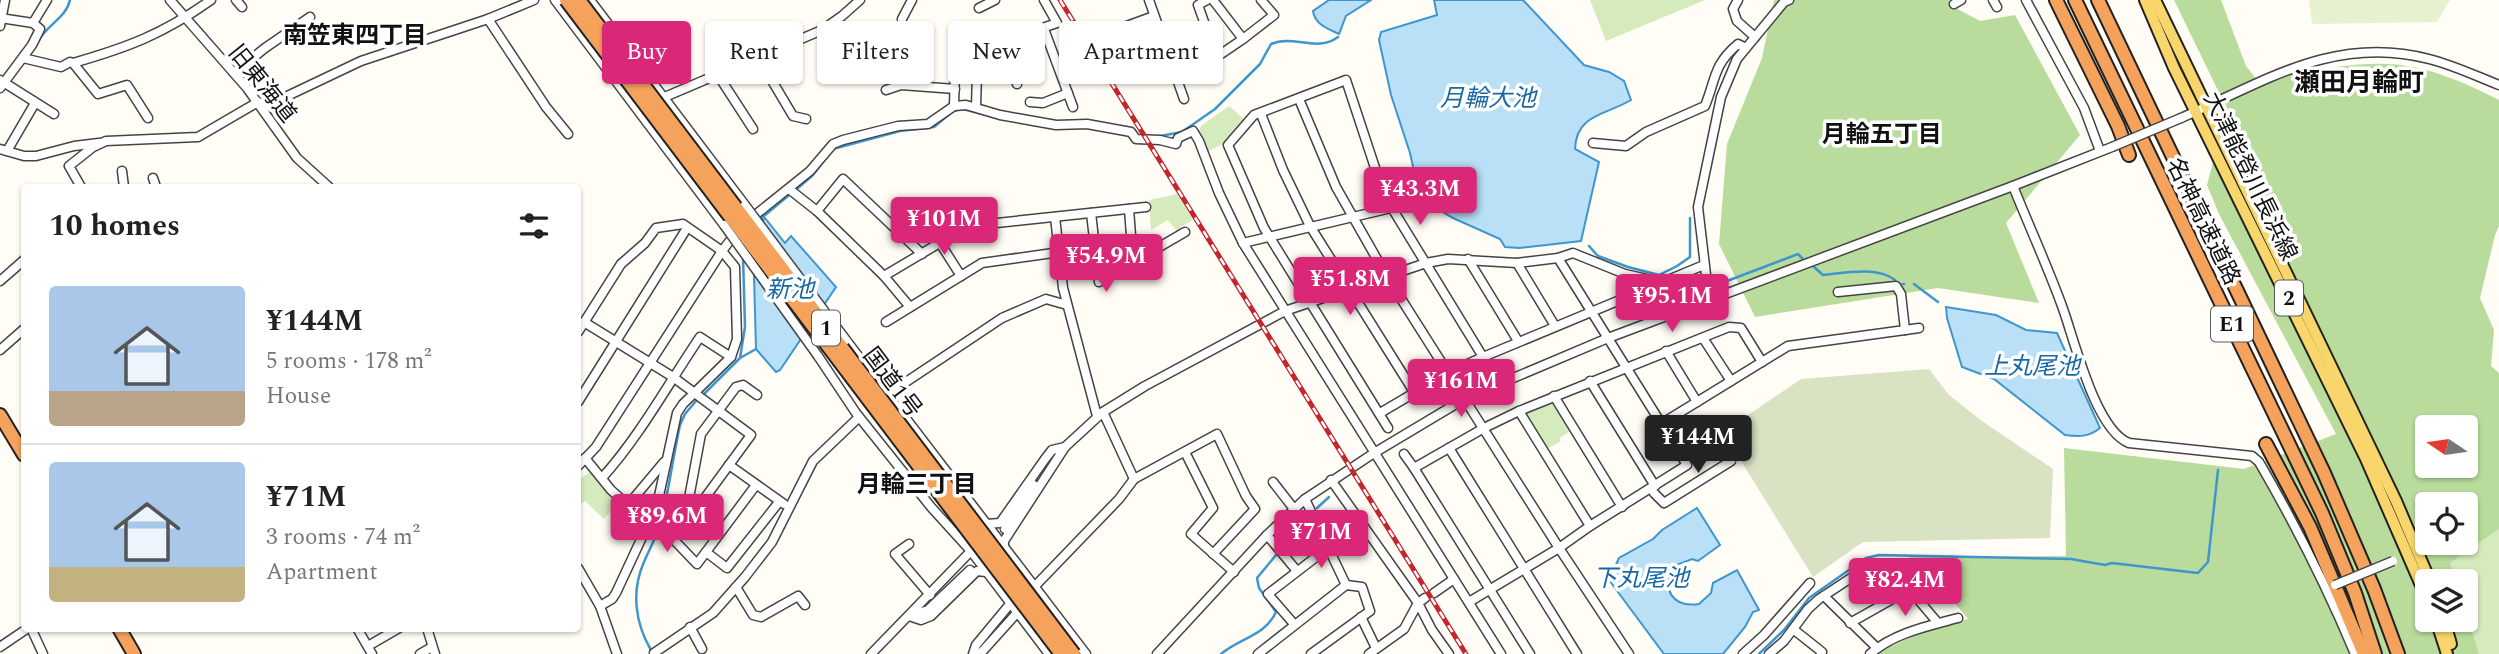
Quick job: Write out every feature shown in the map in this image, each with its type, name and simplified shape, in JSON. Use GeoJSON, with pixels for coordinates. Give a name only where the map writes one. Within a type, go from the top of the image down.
{"type":"FeatureCollection","features":[{"type":"Feature","properties":{"kind":"highway","name":"国道1号"},"geometry":{"type":"LineString","coordinates":[[566,0],[1061,654]]}},
{"type":"Feature","properties":{"kind":"highway","name":"国道1号"},"geometry":{"type":"LineString","coordinates":[[579,0],[1074,654]]}},
{"type":"Feature","properties":{"kind":"highway"},"geometry":{"type":"LineString","coordinates":[[2056,0],[2118,126],[2129,155]]}},
{"type":"Feature","properties":{"kind":"highway","name":"名神高速道路"},"geometry":{"type":"LineString","coordinates":[[2075,0],[2316,500],[2355,593],[2375,654]]}},
{"type":"Feature","properties":{"kind":"highway","name":"名神高速道路"},"geometry":{"type":"LineString","coordinates":[[2098,0],[2319,461],[2374,589],[2398,654]]}},
{"type":"Feature","properties":{"kind":"highway"},"geometry":{"type":"LineString","coordinates":[[2106,0],[2137,80]]}},
{"type":"Feature","properties":{"kind":"highway"},"geometry":{"type":"LineString","coordinates":[[0,415],[21,450]]}},
{"type":"Feature","properties":{"kind":"highway"},"geometry":{"type":"LineString","coordinates":[[2266,444],[2310,527],[2364,654]]}},
{"type":"Feature","properties":{"kind":"highway"},"geometry":{"type":"LineString","coordinates":[[122,632],[134,654]]}},
{"type":"Feature","properties":{"kind":"main road","name":"大津能登川長浜線"},"geometry":{"type":"LineString","coordinates":[[2146,0],[2174,68],[2201,109],[2415,544]]}},
{"type":"Feature","properties":{"kind":"main road","name":"大津能登川長浜線"},"geometry":{"type":"LineString","coordinates":[[2155,0],[2201,109],[2360,448],[2415,573]]}},
{"type":"Feature","properties":{"kind":"main road"},"geometry":{"type":"LineString","coordinates":[[2440,632],[2447,654]]}},
{"type":"Feature","properties":{"kind":"main road"},"geometry":{"type":"LineString","coordinates":[[2448,632],[2455,654]]}},
{"type":"Feature","properties":{"kind":"street"},"geometry":{"type":"LineString","coordinates":[[5,0],[1,21],[33,23],[40,30],[23,58],[1,83],[54,114]]}},
{"type":"Feature","properties":{"kind":"street"},"geometry":{"type":"LineString","coordinates":[[33,23],[47,0]]}},
{"type":"Feature","properties":{"kind":"street","name":"旧東海道"},"geometry":{"type":"LineString","coordinates":[[170,0],[260,105],[298,158],[326,184]]}},
{"type":"Feature","properties":{"kind":"street"},"geometry":{"type":"LineString","coordinates":[[23,58],[61,67],[70,62],[74,63],[149,39],[211,0]]}},
{"type":"Feature","properties":{"kind":"street"},"geometry":{"type":"LineString","coordinates":[[35,103],[3,150],[24,156],[36,156],[74,146],[136,138],[198,137],[260,105],[361,61],[488,19],[534,0]]}},
{"type":"Feature","properties":{"kind":"street"},"geometry":{"type":"LineString","coordinates":[[555,0],[724,225],[818,356],[858,418],[971,551],[1012,610],[1049,654]]}},
{"type":"Feature","properties":{"kind":"street"},"geometry":{"type":"LineString","coordinates":[[590,0],[1086,654]]}},
{"type":"Feature","properties":{"kind":"street"},"geometry":{"type":"LineString","coordinates":[[803,38],[822,30],[860,0]]}},
{"type":"Feature","properties":{"kind":"street"},"geometry":{"type":"LineString","coordinates":[[902,19],[912,0]]}},
{"type":"Feature","properties":{"kind":"street"},"geometry":{"type":"LineString","coordinates":[[979,8],[995,0]]}},
{"type":"Feature","properties":{"kind":"street"},"geometry":{"type":"LineString","coordinates":[[1044,0],[1057,23],[1045,29]]}},
{"type":"Feature","properties":{"kind":"street"},"geometry":{"type":"LineString","coordinates":[[1149,0],[1156,21]]}},
{"type":"Feature","properties":{"kind":"street"},"geometry":{"type":"LineString","coordinates":[[1207,0],[1198,5],[1213,47],[1221,54],[1274,15],[1261,0]]}},
{"type":"Feature","properties":{"kind":"street"},"geometry":{"type":"LineString","coordinates":[[1213,0],[1243,39]]}},
{"type":"Feature","properties":{"kind":"street"},"geometry":{"type":"LineString","coordinates":[[1738,0],[1733,9],[1737,21],[1755,37]]}},
{"type":"Feature","properties":{"kind":"street"},"geometry":{"type":"LineString","coordinates":[[1709,300],[1698,207],[1723,87],[1737,59],[1784,2],[1789,0]]}},
{"type":"Feature","properties":{"kind":"street"},"geometry":{"type":"LineString","coordinates":[[2026,0],[2084,108],[2099,151]]}},
{"type":"Feature","properties":{"kind":"street"},"geometry":{"type":"LineString","coordinates":[[1140,21],[1154,16]]}},
{"type":"Feature","properties":{"kind":"street"},"geometry":{"type":"LineString","coordinates":[[234,73],[265,47],[310,17]]}},
{"type":"Feature","properties":{"kind":"street"},"geometry":{"type":"LineString","coordinates":[[488,19],[546,107],[568,134]]}},
{"type":"Feature","properties":{"kind":"street"},"geometry":{"type":"LineString","coordinates":[[1045,32],[1073,107]]}},
{"type":"Feature","properties":{"kind":"street"},"geometry":{"type":"LineString","coordinates":[[1593,143],[1626,146],[1646,132],[1705,106],[1713,78],[1727,53],[1738,44],[1746,48]]}},
{"type":"Feature","properties":{"kind":"street"},"geometry":{"type":"LineString","coordinates":[[1157,654],[1267,535],[1305,499],[1331,480],[1465,398],[1608,338],[2112,147],[2201,109],[2264,78],[2317,59],[2366,51],[2389,52],[2430,59],[2499,85]]}},
{"type":"Feature","properties":{"kind":"street"},"geometry":{"type":"LineString","coordinates":[[74,63],[98,94],[127,85],[148,118]]}},
{"type":"Feature","properties":{"kind":"street"},"geometry":{"type":"LineString","coordinates":[[637,109],[705,80]]}},
{"type":"Feature","properties":{"kind":"street"},"geometry":{"type":"LineString","coordinates":[[1388,428],[1251,202],[1228,145],[1254,115],[1346,80],[1384,195],[1483,357]]}},
{"type":"Feature","properties":{"kind":"street"},"geometry":{"type":"LineString","coordinates":[[724,84],[753,129]]}},
{"type":"Feature","properties":{"kind":"street"},"geometry":{"type":"LineString","coordinates":[[774,84],[793,116],[806,119]]}},
{"type":"Feature","properties":{"kind":"street"},"geometry":{"type":"LineString","coordinates":[[954,107],[955,84]]}},
{"type":"Feature","properties":{"kind":"street"},"geometry":{"type":"LineString","coordinates":[[976,107],[977,84]]}},
{"type":"Feature","properties":{"kind":"street"},"geometry":{"type":"LineString","coordinates":[[1179,84],[1184,99]]}},
{"type":"Feature","properties":{"kind":"street"},"geometry":{"type":"LineString","coordinates":[[886,90],[901,85],[955,89]]}},
{"type":"Feature","properties":{"kind":"street"},"geometry":{"type":"LineString","coordinates":[[1030,102],[1043,103],[1068,93]]}},
{"type":"Feature","properties":{"kind":"street"},"geometry":{"type":"LineString","coordinates":[[1300,99],[1336,187],[1351,216],[1559,548],[1629,654]]}},
{"type":"Feature","properties":{"kind":"street"},"geometry":{"type":"LineString","coordinates":[[581,463],[596,447],[722,251],[743,225],[810,171],[829,148],[842,139],[898,126],[928,124],[954,107],[966,105],[1000,115],[1056,125],[1102,126],[1131,132],[1136,139],[1160,139],[1176,144],[1178,138],[1193,131],[1243,243],[1501,654]]}},
{"type":"Feature","properties":{"kind":"street"},"geometry":{"type":"LineString","coordinates":[[1261,114],[1283,170],[1310,226],[1414,392]]}},
{"type":"Feature","properties":{"kind":"street"},"geometry":{"type":"LineString","coordinates":[[79,184],[69,166],[100,143]]}},
{"type":"Feature","properties":{"kind":"street"},"geometry":{"type":"LineString","coordinates":[[122,171],[124,184]]}},
{"type":"Feature","properties":{"kind":"street"},"geometry":{"type":"LineString","coordinates":[[817,211],[843,179],[922,254]]}},
{"type":"Feature","properties":{"kind":"street"},"geometry":{"type":"LineString","coordinates":[[2013,186],[2062,306],[2085,377],[2115,432],[2129,443],[2252,456],[2259,462],[2332,587],[2355,654]]}},
{"type":"Feature","properties":{"kind":"street"},"geometry":{"type":"LineString","coordinates":[[789,189],[817,211],[884,276],[910,307]]}},
{"type":"Feature","properties":{"kind":"street"},"geometry":{"type":"LineString","coordinates":[[884,276],[968,226],[1146,207]]}},
{"type":"Feature","properties":{"kind":"street"},"geometry":{"type":"LineString","coordinates":[[1243,243],[1391,208]]}},
{"type":"Feature","properties":{"kind":"street"},"geometry":{"type":"LineString","coordinates":[[1129,209],[1133,262]]}},
{"type":"Feature","properties":{"kind":"street"},"geometry":{"type":"LineString","coordinates":[[1091,213],[1098,282],[1185,232]]}},
{"type":"Feature","properties":{"kind":"street"},"geometry":{"type":"LineString","coordinates":[[1055,217],[1067,305],[1100,414],[1134,479]]}},
{"type":"Feature","properties":{"kind":"street"},"geometry":{"type":"LineString","coordinates":[[581,327],[621,264],[645,243],[656,228],[682,225],[722,251],[735,267],[738,328],[735,349],[731,357],[694,393],[677,414],[657,505],[616,593],[612,599],[600,606]]}},
{"type":"Feature","properties":{"kind":"street"},"geometry":{"type":"LineString","coordinates":[[581,395],[687,228]]}},
{"type":"Feature","properties":{"kind":"street"},"geometry":{"type":"LineString","coordinates":[[940,243],[961,276]]}},
{"type":"Feature","properties":{"kind":"street"},"geometry":{"type":"LineString","coordinates":[[886,322],[982,263],[1060,252]]}},
{"type":"Feature","properties":{"kind":"street"},"geometry":{"type":"LineString","coordinates":[[1005,529],[1051,459],[1100,414],[1145,386],[1285,311],[1386,275],[1448,259],[1517,262],[1558,258],[1573,253],[1625,274],[1665,283]]}},
{"type":"Feature","properties":{"kind":"street"},"geometry":{"type":"LineString","coordinates":[[1469,602],[1654,489],[1687,465],[1558,258]]}},
{"type":"Feature","properties":{"kind":"street"},"geometry":{"type":"LineString","coordinates":[[1468,260],[1518,341]]}},
{"type":"Feature","properties":{"kind":"street"},"geometry":{"type":"LineString","coordinates":[[1517,262],[1555,326]]}},
{"type":"Feature","properties":{"kind":"street"},"geometry":{"type":"LineString","coordinates":[[0,281],[21,263]]}},
{"type":"Feature","properties":{"kind":"street"},"geometry":{"type":"LineString","coordinates":[[1380,413],[1448,373],[1518,341],[1704,265]]}},
{"type":"Feature","properties":{"kind":"street"},"geometry":{"type":"LineString","coordinates":[[1838,292],[1896,286],[1900,294],[1905,330]]}},
{"type":"Feature","properties":{"kind":"street"},"geometry":{"type":"LineString","coordinates":[[890,393],[957,342],[961,346],[1002,318],[1046,299],[1067,305]]}},
{"type":"Feature","properties":{"kind":"street"},"geometry":{"type":"LineString","coordinates":[[584,322],[673,377],[751,435],[674,540],[697,564],[756,485]]}},
{"type":"Feature","properties":{"kind":"street"},"geometry":{"type":"LineString","coordinates":[[1414,468],[1519,411],[1729,327],[1741,328],[1762,362]]}},
{"type":"Feature","properties":{"kind":"street"},"geometry":{"type":"LineString","coordinates":[[1661,424],[1788,346],[1919,328]]}},
{"type":"Feature","properties":{"kind":"street"},"geometry":{"type":"LineString","coordinates":[[0,350],[21,332]]}},
{"type":"Feature","properties":{"kind":"street"},"geometry":{"type":"LineString","coordinates":[[602,478],[627,448],[700,337],[731,357]]}},
{"type":"Feature","properties":{"kind":"street"},"geometry":{"type":"LineString","coordinates":[[1703,338],[1731,381]]}},
{"type":"Feature","properties":{"kind":"street"},"geometry":{"type":"LineString","coordinates":[[1666,352],[1698,402]]}},
{"type":"Feature","properties":{"kind":"street"},"geometry":{"type":"LineString","coordinates":[[1590,381],[1664,503],[1731,461]]}},
{"type":"Feature","properties":{"kind":"street"},"geometry":{"type":"LineString","coordinates":[[699,505],[689,498],[701,434],[736,387],[743,385],[757,395]]}},
{"type":"Feature","properties":{"kind":"street"},"geometry":{"type":"LineString","coordinates":[[1554,396],[1622,507]]}},
{"type":"Feature","properties":{"kind":"street"},"geometry":{"type":"LineString","coordinates":[[1519,411],[1590,526]]}},
{"type":"Feature","properties":{"kind":"street"},"geometry":{"type":"LineString","coordinates":[[655,654],[665,644],[713,613],[763,556],[813,461],[824,450],[821,446],[858,418]]}},
{"type":"Feature","properties":{"kind":"street"},"geometry":{"type":"LineString","coordinates":[[1035,586],[1089,521],[1097,519],[1119,499],[1134,479],[1217,434],[1246,496],[1255,509],[1213,554]]}},
{"type":"Feature","properties":{"kind":"street"},"geometry":{"type":"LineString","coordinates":[[986,524],[1000,523],[1052,450],[1065,447]]}},
{"type":"Feature","properties":{"kind":"street"},"geometry":{"type":"LineString","coordinates":[[1004,549],[1004,541],[1065,447]]}},
{"type":"Feature","properties":{"kind":"street"},"geometry":{"type":"LineString","coordinates":[[1449,448],[1577,654]]}},
{"type":"Feature","properties":{"kind":"street"},"geometry":{"type":"LineString","coordinates":[[1185,452],[1213,508],[1191,534],[1234,572]]}},
{"type":"Feature","properties":{"kind":"street"},"geometry":{"type":"LineString","coordinates":[[1404,454],[1530,654]]}},
{"type":"Feature","properties":{"kind":"street"},"geometry":{"type":"LineString","coordinates":[[585,458],[611,490],[628,505],[666,460]]}},
{"type":"Feature","properties":{"kind":"street"},"geometry":{"type":"LineString","coordinates":[[729,465],[789,508]]}},
{"type":"Feature","properties":{"kind":"street"},"geometry":{"type":"LineString","coordinates":[[1331,480],[1422,601],[1432,630],[1449,654]]}},
{"type":"Feature","properties":{"kind":"street"},"geometry":{"type":"LineString","coordinates":[[1273,482],[1294,509]]}},
{"type":"Feature","properties":{"kind":"street"},"geometry":{"type":"LineString","coordinates":[[1305,499],[1346,585]]}},
{"type":"Feature","properties":{"kind":"street"},"geometry":{"type":"LineString","coordinates":[[706,552],[727,568],[779,502]]}},
{"type":"Feature","properties":{"kind":"street"},"geometry":{"type":"LineString","coordinates":[[1267,535],[1297,571]]}},
{"type":"Feature","properties":{"kind":"street"},"geometry":{"type":"LineString","coordinates":[[909,544],[895,554],[930,595]]}},
{"type":"Feature","properties":{"kind":"street"},"geometry":{"type":"LineString","coordinates":[[1294,624],[1268,594],[1329,547]]}},
{"type":"Feature","properties":{"kind":"street"},"geometry":{"type":"LineString","coordinates":[[871,654],[971,551]]}},
{"type":"Feature","properties":{"kind":"street"},"geometry":{"type":"LineString","coordinates":[[2332,587],[2393,561],[2417,555]]}},
{"type":"Feature","properties":{"kind":"street"},"geometry":{"type":"LineString","coordinates":[[1769,654],[1784,641],[1808,609],[1866,568],[1878,564],[1905,566],[1905,584],[1938,624]]}},
{"type":"Feature","properties":{"kind":"street"},"geometry":{"type":"LineString","coordinates":[[909,616],[928,610],[970,570]]}},
{"type":"Feature","properties":{"kind":"street"},"geometry":{"type":"LineString","coordinates":[[909,616],[921,620],[931,616],[978,571],[986,572]]}},
{"type":"Feature","properties":{"kind":"street"},"geometry":{"type":"LineString","coordinates":[[581,573],[600,606],[617,654]]}},
{"type":"Feature","properties":{"kind":"street"},"geometry":{"type":"LineString","coordinates":[[1434,593],[1454,579]]}},
{"type":"Feature","properties":{"kind":"street"},"geometry":{"type":"LineString","coordinates":[[1743,654],[1764,635],[1810,583]]}},
{"type":"Feature","properties":{"kind":"street"},"geometry":{"type":"LineString","coordinates":[[1264,652],[1294,624],[1346,585],[1362,587],[1370,611],[1311,654]]}},
{"type":"Feature","properties":{"kind":"street"},"geometry":{"type":"LineString","coordinates":[[736,587],[752,615],[761,617],[798,596],[805,605]]}},
{"type":"Feature","properties":{"kind":"street"},"geometry":{"type":"LineString","coordinates":[[1850,623],[1910,589]]}},
{"type":"Feature","properties":{"kind":"street"},"geometry":{"type":"LineString","coordinates":[[1824,596],[1873,651],[1922,626],[1958,618]]}},
{"type":"Feature","properties":{"kind":"street"},"geometry":{"type":"LineString","coordinates":[[1361,617],[1372,651],[1404,629],[1422,601]]}},
{"type":"Feature","properties":{"kind":"street"},"geometry":{"type":"LineString","coordinates":[[977,654],[1012,610]]}},
{"type":"Feature","properties":{"kind":"street"},"geometry":{"type":"LineString","coordinates":[[690,627],[702,649]]}},
{"type":"Feature","properties":{"kind":"street"},"geometry":{"type":"LineString","coordinates":[[1793,629],[1822,653]]}},
{"type":"Feature","properties":{"kind":"street"},"geometry":{"type":"LineString","coordinates":[[0,648],[24,632]]}},
{"type":"Feature","properties":{"kind":"street"},"geometry":{"type":"LineString","coordinates":[[32,632],[43,654]]}},
{"type":"Feature","properties":{"kind":"street"},"geometry":{"type":"LineString","coordinates":[[359,632],[370,650],[394,632]]}},
{"type":"Feature","properties":{"kind":"street"},"geometry":{"type":"LineString","coordinates":[[420,654],[434,650],[428,632]]}},
{"type":"Feature","properties":{"kind":"green space"},"geometry":{"type":"Polygon","coordinates":[[[1590,0],[1705,0],[1606,41],[1590,0]]]}},
{"type":"Feature","properties":{"kind":"green space"},"geometry":{"type":"Polygon","coordinates":[[[1774,0],[1949,0],[1952,6],[1980,21],[2015,15],[2080,135],[2006,223],[2039,303],[1938,288],[1755,317],[1719,244],[1727,144],[1762,58],[1774,0]]]}},
{"type":"Feature","properties":{"kind":"green space"},"geometry":{"type":"Polygon","coordinates":[[[2174,0],[2221,0],[2246,66],[2257,80],[2335,67],[2395,64],[2446,76],[2499,100],[2499,226],[2480,298],[2494,330],[2491,366],[2499,373],[2499,529],[2478,544],[2478,492],[2415,492],[2415,555],[2462,555],[2450,563],[2452,569],[2415,569],[2415,632],[2472,632],[2479,654],[1875,654],[1926,630],[1968,619],[1938,583],[1921,594],[1910,579],[1909,557],[2066,556],[2064,448],[2244,469],[2336,434],[2219,214],[2207,185],[2227,109],[2174,0]]]}},
{"type":"Feature","properties":{"kind":"green space"},"geometry":{"type":"Polygon","coordinates":[[[2309,0],[2450,0],[2437,22],[2312,24],[2309,0]]]}},
{"type":"Feature","properties":{"kind":"green space"},"geometry":{"type":"Polygon","coordinates":[[[1229,106],[1245,120],[1225,143],[1206,152],[1198,133],[1201,126],[1229,106]]]}},
{"type":"Feature","properties":{"kind":"green space"},"geometry":{"type":"Polygon","coordinates":[[[1177,194],[1193,220],[1180,227],[1181,231],[1177,232],[1168,220],[1151,230],[1149,200],[1177,194]]]}},
{"type":"Feature","properties":{"kind":"green space"},"geometry":{"type":"Polygon","coordinates":[[[1929,369],[1949,395],[2053,469],[2050,538],[1863,542],[1813,577],[1723,432],[1801,379],[1929,369]]]}},
{"type":"Feature","properties":{"kind":"green space"},"geometry":{"type":"Polygon","coordinates":[[[1549,402],[1555,403],[1571,431],[1547,449],[1526,413],[1549,402]]]}},
{"type":"Feature","properties":{"kind":"green space"},"geometry":{"type":"Polygon","coordinates":[[[592,471],[620,500],[604,519],[585,501],[581,504],[581,478],[592,471]]]}},
{"type":"Feature","properties":{"kind":"green space"},"geometry":{"type":"Polygon","coordinates":[[[2499,529],[2499,654],[2452,654],[2461,632],[2478,632],[2478,569],[2450,569],[2450,563],[2462,555],[2478,555],[2478,544],[2499,529]]]}},
{"type":"Feature","properties":{"kind":"water"},"geometry":{"type":"Polygon","coordinates":[[[1329,0],[1371,0],[1346,16],[1339,34],[1323,26],[1314,16],[1313,11],[1329,0]]]}},
{"type":"Feature","properties":{"kind":"water","name":"月輪大池"},"geometry":{"type":"Polygon","coordinates":[[[1434,0],[1523,0],[1584,65],[1609,72],[1624,81],[1631,100],[1594,117],[1581,129],[1577,137],[1575,149],[1599,162],[1581,241],[1505,247],[1500,239],[1431,205],[1416,180],[1391,95],[1379,40],[1381,32],[1437,15],[1434,0]]]}},
{"type":"Feature","properties":{"kind":"water","name":"新池"},"geometry":{"type":"Polygon","coordinates":[[[765,218],[785,243],[791,236],[836,287],[780,370],[776,372],[756,349],[750,234],[765,218]]]}},
{"type":"Feature","properties":{"kind":"water","name":"上丸尾池"},"geometry":{"type":"Polygon","coordinates":[[[1946,307],[1996,315],[2026,330],[2057,333],[2100,428],[2084,436],[2065,435],[1994,379],[1962,367],[1946,307]]]}},
{"type":"Feature","properties":{"kind":"water","name":"下丸尾池"},"geometry":{"type":"Polygon","coordinates":[[[1697,508],[1720,545],[1698,561],[1692,559],[1674,566],[1668,582],[1672,595],[1682,603],[1699,604],[1711,593],[1713,583],[1737,570],[1759,610],[1753,612],[1745,627],[1723,654],[1664,654],[1609,580],[1619,558],[1653,539],[1662,530],[1697,508]]]}},
{"type":"Feature","properties":{"kind":"waterway"},"geometry":{"type":"LineString","coordinates":[[39,40],[65,12],[70,0]]}},
{"type":"Feature","properties":{"kind":"waterway"},"geometry":{"type":"LineString","coordinates":[[1160,136],[1182,132],[1215,109],[1260,64],[1271,44],[1280,41],[1313,44],[1338,37]]}},
{"type":"Feature","properties":{"kind":"waterway"},"geometry":{"type":"LineString","coordinates":[[17,71],[34,49]]}},
{"type":"Feature","properties":{"kind":"waterway"},"geometry":{"type":"LineString","coordinates":[[833,149],[900,131],[934,127],[953,111],[963,109],[998,118]]}},
{"type":"Feature","properties":{"kind":"waterway"},"geometry":{"type":"LineString","coordinates":[[1053,128],[1088,128]]}},
{"type":"Feature","properties":{"kind":"waterway"},"geometry":{"type":"LineString","coordinates":[[798,188],[813,175],[829,154]]}},
{"type":"Feature","properties":{"kind":"waterway"},"geometry":{"type":"LineString","coordinates":[[758,221],[788,196]]}},
{"type":"Feature","properties":{"kind":"waterway"},"geometry":{"type":"LineString","coordinates":[[1589,246],[1598,256],[1659,275],[1690,257],[1690,218]]}},
{"type":"Feature","properties":{"kind":"waterway"},"geometry":{"type":"LineString","coordinates":[[1718,281],[1727,281],[1798,254],[1802,258]]}},
{"type":"Feature","properties":{"kind":"waterway"},"geometry":{"type":"LineString","coordinates":[[740,358],[745,327],[743,256]]}},
{"type":"Feature","properties":{"kind":"waterway"},"geometry":{"type":"LineString","coordinates":[[1814,267],[1823,275],[1870,272],[1895,280]]}},
{"type":"Feature","properties":{"kind":"waterway"},"geometry":{"type":"LineString","coordinates":[[1914,284],[1938,302]]}},
{"type":"Feature","properties":{"kind":"waterway"},"geometry":{"type":"LineString","coordinates":[[705,393],[740,358],[756,349]]}},
{"type":"Feature","properties":{"kind":"waterway"},"geometry":{"type":"LineString","coordinates":[[651,650],[638,618],[637,584],[661,521],[680,425],[696,401]]}},
{"type":"Feature","properties":{"kind":"waterway"},"geometry":{"type":"LineString","coordinates":[[1759,654],[1784,630],[1809,598],[1866,558],[1879,555],[2071,559],[2105,565],[2112,563],[2198,573],[2208,562],[2218,470]]}},
{"type":"Feature","properties":{"kind":"waterway"},"geometry":{"type":"LineString","coordinates":[[1317,508],[1329,497]]}},
{"type":"Feature","properties":{"kind":"waterway"},"geometry":{"type":"LineString","coordinates":[[1284,546],[1308,517]]}},
{"type":"Feature","properties":{"kind":"waterway"},"geometry":{"type":"LineString","coordinates":[[1221,654],[1259,632],[1276,612],[1259,588],[1257,578],[1276,555]]}},
{"type":"Feature","properties":{"kind":"railway"},"geometry":{"type":"LineString","coordinates":[[1060,0],[1466,654]]}},
{"type":"Feature","properties":{"kind":"district","name":"南笠東四丁目"},"geometry":{"type":"Point","coordinates":[355,35]}},
{"type":"Feature","properties":{"kind":"district","name":"瀬田月輪町"},"geometry":{"type":"Point","coordinates":[2359,82]}},
{"type":"Feature","properties":{"kind":"district","name":"月輪五丁目"},"geometry":{"type":"Point","coordinates":[1882,134]}},
{"type":"Feature","properties":{"kind":"district","name":"月輪三丁目"},"geometry":{"type":"Point","coordinates":[917,484]}}]}
